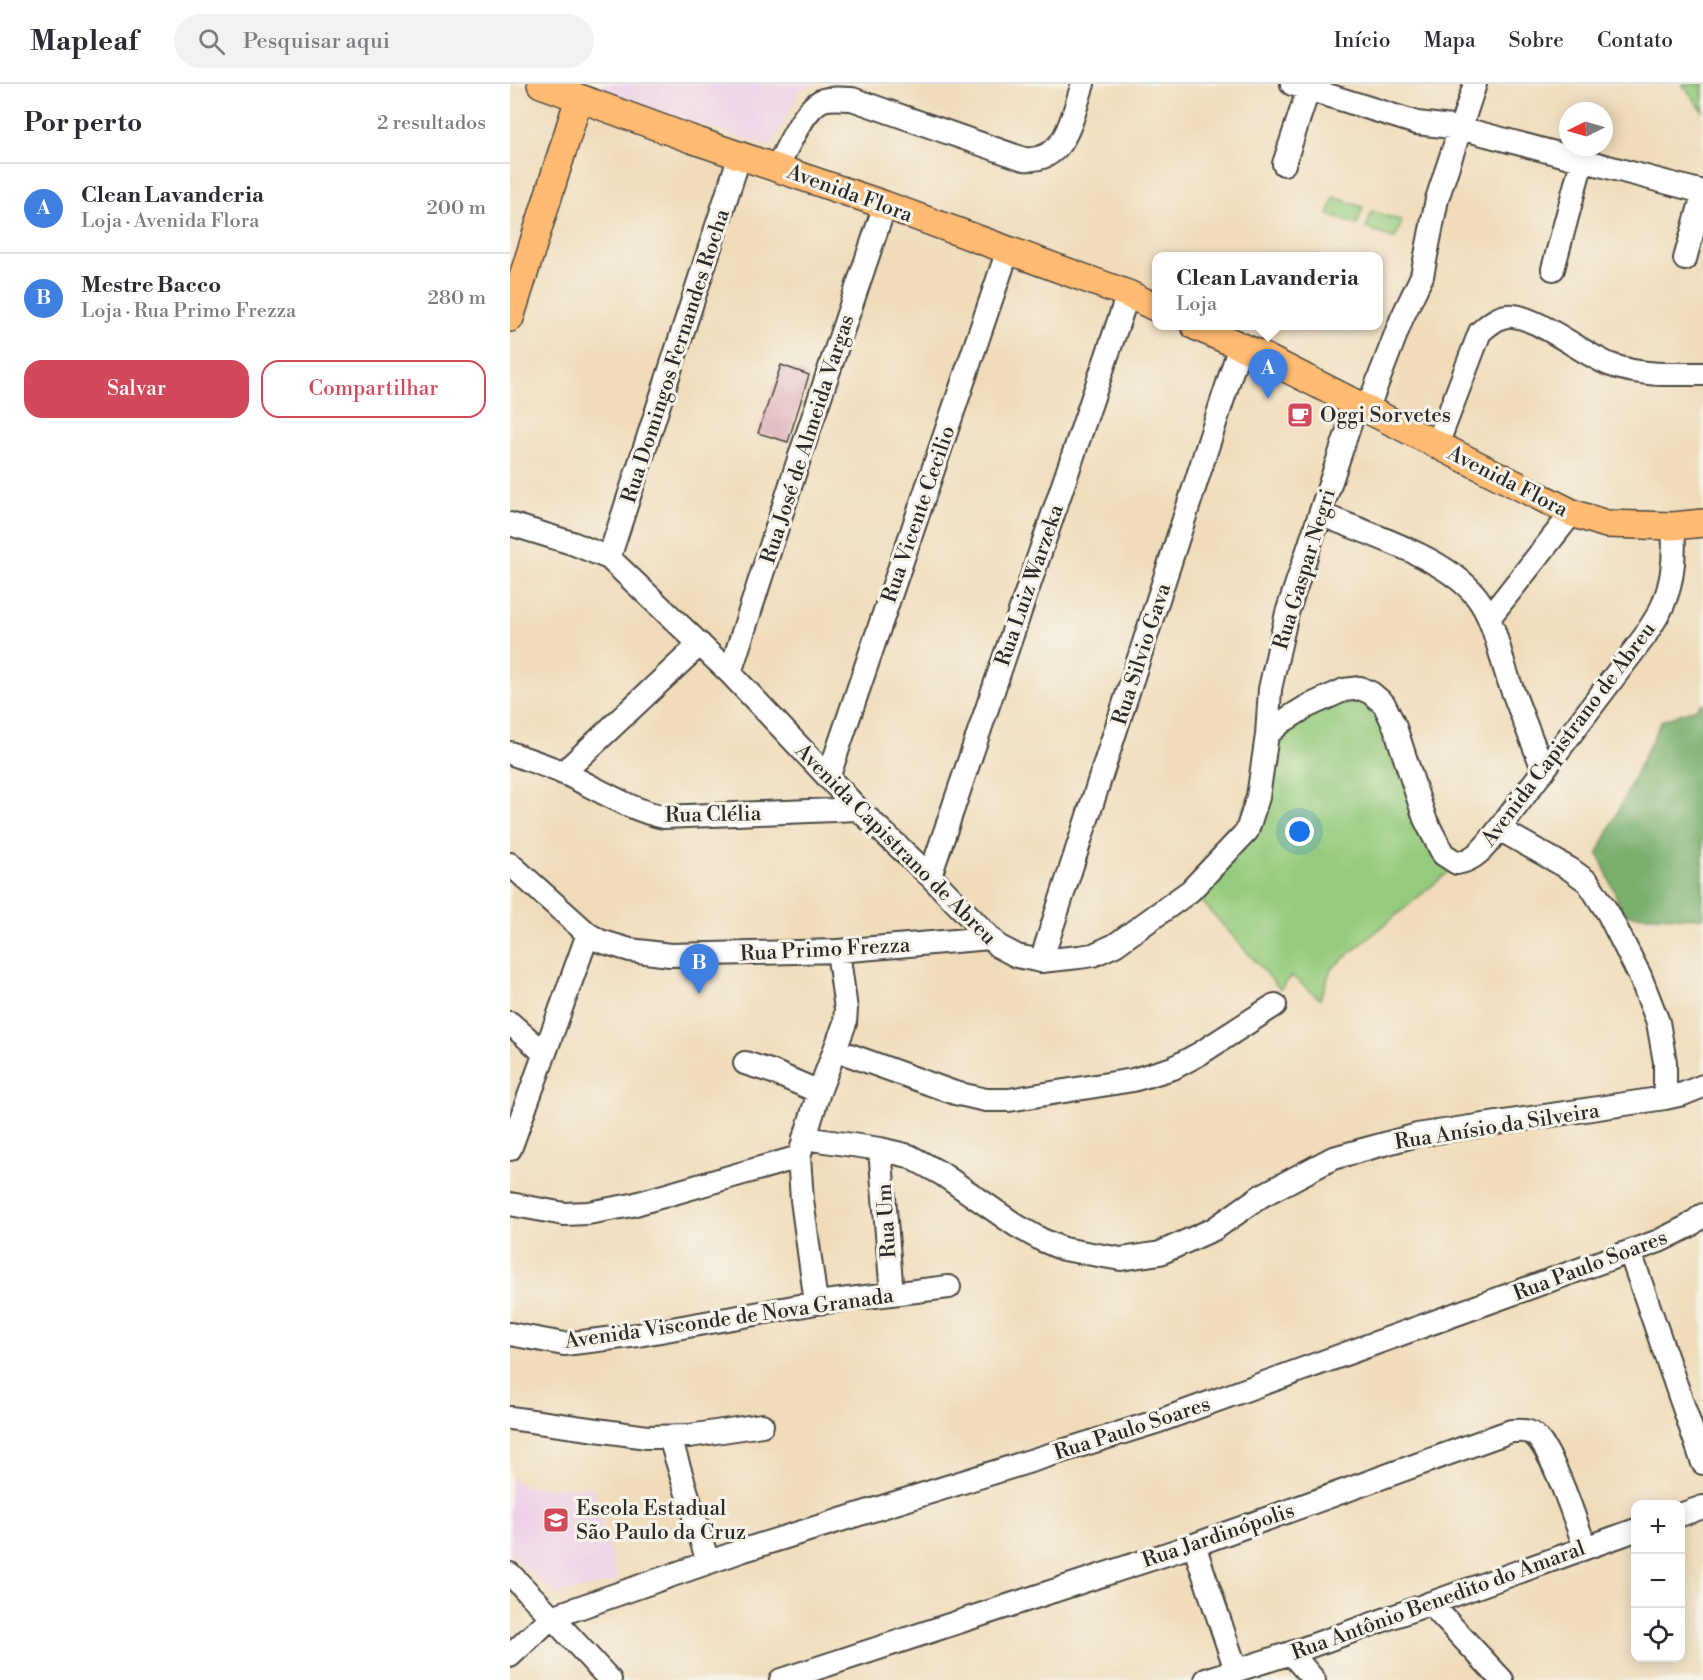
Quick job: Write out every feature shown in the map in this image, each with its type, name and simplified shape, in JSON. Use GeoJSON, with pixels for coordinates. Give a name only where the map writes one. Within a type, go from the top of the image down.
{"type":"FeatureCollection","features":[{"type":"Feature","properties":{"kind":"main road","name":"Avenida Flora"},"geometry":{"type":"LineString","coordinates":[[541,84],[581,91],[740,155],[885,205],[1128,294],[1152,306]]}},
{"type":"Feature","properties":{"kind":"main road"},"geometry":{"type":"LineString","coordinates":[[510,318],[581,91]]}},
{"type":"Feature","properties":{"kind":"main road","name":"Avenida Flora"},"geometry":{"type":"LineString","coordinates":[[1204,330],[1572,513],[1606,524],[1673,526],[1703,523]]}},
{"type":"Feature","properties":{"kind":"street"},"geometry":{"type":"LineString","coordinates":[[777,167],[806,114],[822,100],[835,98],[852,99],[1024,159],[1042,159],[1051,154],[1062,141],[1083,84]]}},
{"type":"Feature","properties":{"kind":"street","name":"Rua Gaspar Negri"},"geometry":{"type":"LineString","coordinates":[[1267,735],[1270,689],[1287,614],[1320,514],[1361,408],[1422,276],[1437,199],[1475,84]]}},
{"type":"Feature","properties":{"kind":"street"},"geometry":{"type":"LineString","coordinates":[[1284,164],[1304,86],[1417,123],[1460,128],[1703,194],[1685,258]]}},
{"type":"Feature","properties":{"kind":"street","name":"Rua Domingos Fernandes Rocha"},"geometry":{"type":"LineString","coordinates":[[609,558],[740,155]]}},
{"type":"Feature","properties":{"kind":"street"},"geometry":{"type":"LineString","coordinates":[[1553,269],[1582,161]]}},
{"type":"Feature","properties":{"kind":"street","name":"Rua José de Almeida Vargas"},"geometry":{"type":"LineString","coordinates":[[730,673],[885,205]]}},
{"type":"Feature","properties":{"kind":"street","name":"Rua Vicente Cecilio"},"geometry":{"type":"LineString","coordinates":[[828,778],[1008,250]]}},
{"type":"Feature","properties":{"kind":"street","name":"Rua Luiz Warzeka"},"geometry":{"type":"LineString","coordinates":[[930,876],[1128,294]]}},
{"type":"Feature","properties":{"kind":"street"},"geometry":{"type":"LineString","coordinates":[[1437,445],[1480,332],[1490,323],[1504,316],[1517,315],[1539,325],[1611,365],[1650,374],[1703,374]]}},
{"type":"Feature","properties":{"kind":"street","name":"Rua Silvio Gava"},"geometry":{"type":"LineString","coordinates":[[1041,961],[1240,346]]}},
{"type":"Feature","properties":{"kind":"street"},"geometry":{"type":"LineString","coordinates":[[1489,618],[1572,513]]}},
{"type":"Feature","properties":{"kind":"street"},"geometry":{"type":"LineString","coordinates":[[1320,514],[1411,552],[1438,566],[1459,579],[1476,597],[1489,618],[1509,680],[1544,771]]}},
{"type":"Feature","properties":{"kind":"street","name":"Avenida Capistrano de Abreu"},"geometry":{"type":"LineString","coordinates":[[510,524],[579,545],[609,558],[730,673],[858,809],[930,876],[998,946],[1017,956],[1041,961],[1093,955],[1115,945],[1190,891],[1247,831],[1258,797],[1267,735],[1282,722],[1306,707],[1344,690],[1360,688],[1371,693],[1384,704],[1395,727],[1425,819],[1443,854],[1457,862],[1468,861],[1482,850],[1499,829],[1645,636],[1664,603],[1672,573],[1675,548],[1673,526]]}},
{"type":"Feature","properties":{"kind":"street"},"geometry":{"type":"LineString","coordinates":[[563,773],[700,644]]}},
{"type":"Feature","properties":{"kind":"street","name":"Rua Clélia"},"geometry":{"type":"LineString","coordinates":[[510,753],[563,773],[618,800],[664,817],[858,809]]}},
{"type":"Feature","properties":{"kind":"street"},"geometry":{"type":"LineString","coordinates":[[1499,829],[1570,869],[1588,882],[1608,913],[1640,976],[1658,1022],[1665,1062],[1665,1098]]}},
{"type":"Feature","properties":{"kind":"street","name":"Rua Primo Frezza"},"geometry":{"type":"LineString","coordinates":[[510,864],[588,934],[618,948],[655,954],[838,951],[990,938]]}},
{"type":"Feature","properties":{"kind":"street"},"geometry":{"type":"LineString","coordinates":[[510,1149],[588,934]]}},
{"type":"Feature","properties":{"kind":"street"},"geometry":{"type":"LineString","coordinates":[[816,1303],[802,1200],[802,1147],[846,1017],[838,951]]}},
{"type":"Feature","properties":{"kind":"street"},"geometry":{"type":"LineString","coordinates":[[836,1050],[955,1093],[986,1100],[1009,1100],[1112,1085],[1173,1068],[1275,1005]]}},
{"type":"Feature","properties":{"kind":"street"},"geometry":{"type":"LineString","coordinates":[[510,1023],[544,1053]]}},
{"type":"Feature","properties":{"kind":"street"},"geometry":{"type":"LineString","coordinates":[[745,1063],[773,1072],[819,1092]]}},
{"type":"Feature","properties":{"kind":"street","name":"Rua Anísio da Silveira"},"geometry":{"type":"LineString","coordinates":[[802,1147],[880,1149],[909,1156],[933,1168],[1017,1226],[1042,1240],[1063,1249],[1091,1256],[1121,1259],[1160,1253],[1214,1229],[1261,1196],[1333,1158],[1417,1135],[1665,1098],[1703,1086]]}},
{"type":"Feature","properties":{"kind":"street"},"geometry":{"type":"LineString","coordinates":[[510,1204],[564,1214],[588,1213],[632,1206],[802,1147]]}},
{"type":"Feature","properties":{"kind":"street","name":"Rua Um"},"geometry":{"type":"LineString","coordinates":[[880,1149],[892,1294]]}},
{"type":"Feature","properties":{"kind":"street","name":"Rua Paulo Soares"},"geometry":{"type":"LineString","coordinates":[[552,1617],[708,1562],[1159,1421],[1630,1252],[1689,1226],[1703,1215]]}},
{"type":"Feature","properties":{"kind":"street"},"geometry":{"type":"LineString","coordinates":[[1630,1252],[1703,1463]]}},
{"type":"Feature","properties":{"kind":"street","name":"Avenida Visconde de Nova Granada"},"geometry":{"type":"LineString","coordinates":[[510,1334],[564,1344],[638,1335],[816,1303],[949,1287]]}},
{"type":"Feature","properties":{"kind":"street"},"geometry":{"type":"LineString","coordinates":[[510,1418],[647,1437],[670,1438],[762,1425]]}},
{"type":"Feature","properties":{"kind":"street","name":"Rua Jardinópolis"},"geometry":{"type":"LineString","coordinates":[[781,1680],[1194,1545],[1511,1431],[1530,1432],[1539,1438],[1551,1459],[1585,1546]]}},
{"type":"Feature","properties":{"kind":"street"},"geometry":{"type":"LineString","coordinates":[[670,1438],[708,1562]]}},
{"type":"Feature","properties":{"kind":"street"},"geometry":{"type":"LineString","coordinates":[[1685,1513],[1703,1507]]}},
{"type":"Feature","properties":{"kind":"street","name":"Rua Antônio Benedito do Amaral"},"geometry":{"type":"LineString","coordinates":[[1206,1680],[1243,1675],[1281,1656],[1631,1531]]}},
{"type":"Feature","properties":{"kind":"street"},"geometry":{"type":"LineString","coordinates":[[1194,1545],[1243,1675]]}},
{"type":"Feature","properties":{"kind":"street"},"geometry":{"type":"LineString","coordinates":[[510,1574],[610,1680]]}},
{"type":"Feature","properties":{"kind":"street"},"geometry":{"type":"LineString","coordinates":[[1430,1603],[1503,1680]]}},
{"type":"Feature","properties":{"kind":"street"},"geometry":{"type":"LineString","coordinates":[[510,1656],[552,1617]]}},
{"type":"Feature","properties":{"kind":"street"},"geometry":{"type":"LineString","coordinates":[[1281,1656],[1314,1680]]}},
{"type":"Feature","properties":{"kind":"shaded area"},"geometry":{"type":"Polygon","coordinates":[[[601,84],[820,84],[800,89],[772,147],[608,96],[601,84]]]}},
{"type":"Feature","properties":{"kind":"shaded area","name":"Escola Estadual São Paulo da Cruz"},"geometry":{"type":"Polygon","coordinates":[[[510,1478],[526,1487],[593,1487],[618,1581],[556,1595],[510,1554],[510,1478]]]}},
{"type":"Feature","properties":{"kind":"green space"},"geometry":{"type":"Polygon","coordinates":[[[1682,84],[1703,84],[1703,111],[1682,84]]]}},
{"type":"Feature","properties":{"kind":"green space"},"geometry":{"type":"Polygon","coordinates":[[[1334,197],[1363,207],[1357,225],[1328,215],[1334,197]]]}},
{"type":"Feature","properties":{"kind":"green space"},"geometry":{"type":"Polygon","coordinates":[[[1372,211],[1402,221],[1395,239],[1366,228],[1372,211]]]}},
{"type":"Feature","properties":{"kind":"green space"},"geometry":{"type":"Polygon","coordinates":[[[1337,696],[1370,698],[1451,870],[1331,969],[1320,999],[1292,976],[1280,989],[1197,896],[1222,865],[1269,745],[1337,696]]]}},
{"type":"Feature","properties":{"kind":"green space"},"geometry":{"type":"Polygon","coordinates":[[[1703,703],[1703,918],[1624,915],[1598,853],[1661,721],[1694,709],[1703,703]]]}},
{"type":"Feature","properties":{"kind":"building"},"geometry":{"type":"Polygon","coordinates":[[[781,365],[809,375],[788,442],[758,433],[781,365]]]}},
{"type":"Feature","properties":{"kind":"place","name":"Clean Lavanderia"},"geometry":{"type":"Point","coordinates":[1268,399]}},
{"type":"Feature","properties":{"kind":"place","name":"Oggi Sorvetes"},"geometry":{"type":"Point","coordinates":[1300,415]}},
{"type":"Feature","properties":{"kind":"place","name":"Mestre Bacco"},"geometry":{"type":"Point","coordinates":[699,994]}},
{"type":"Feature","properties":{"kind":"place","name":"Escola Estadual São Paulo da Cruz"},"geometry":{"type":"Point","coordinates":[556,1520]}}]}
